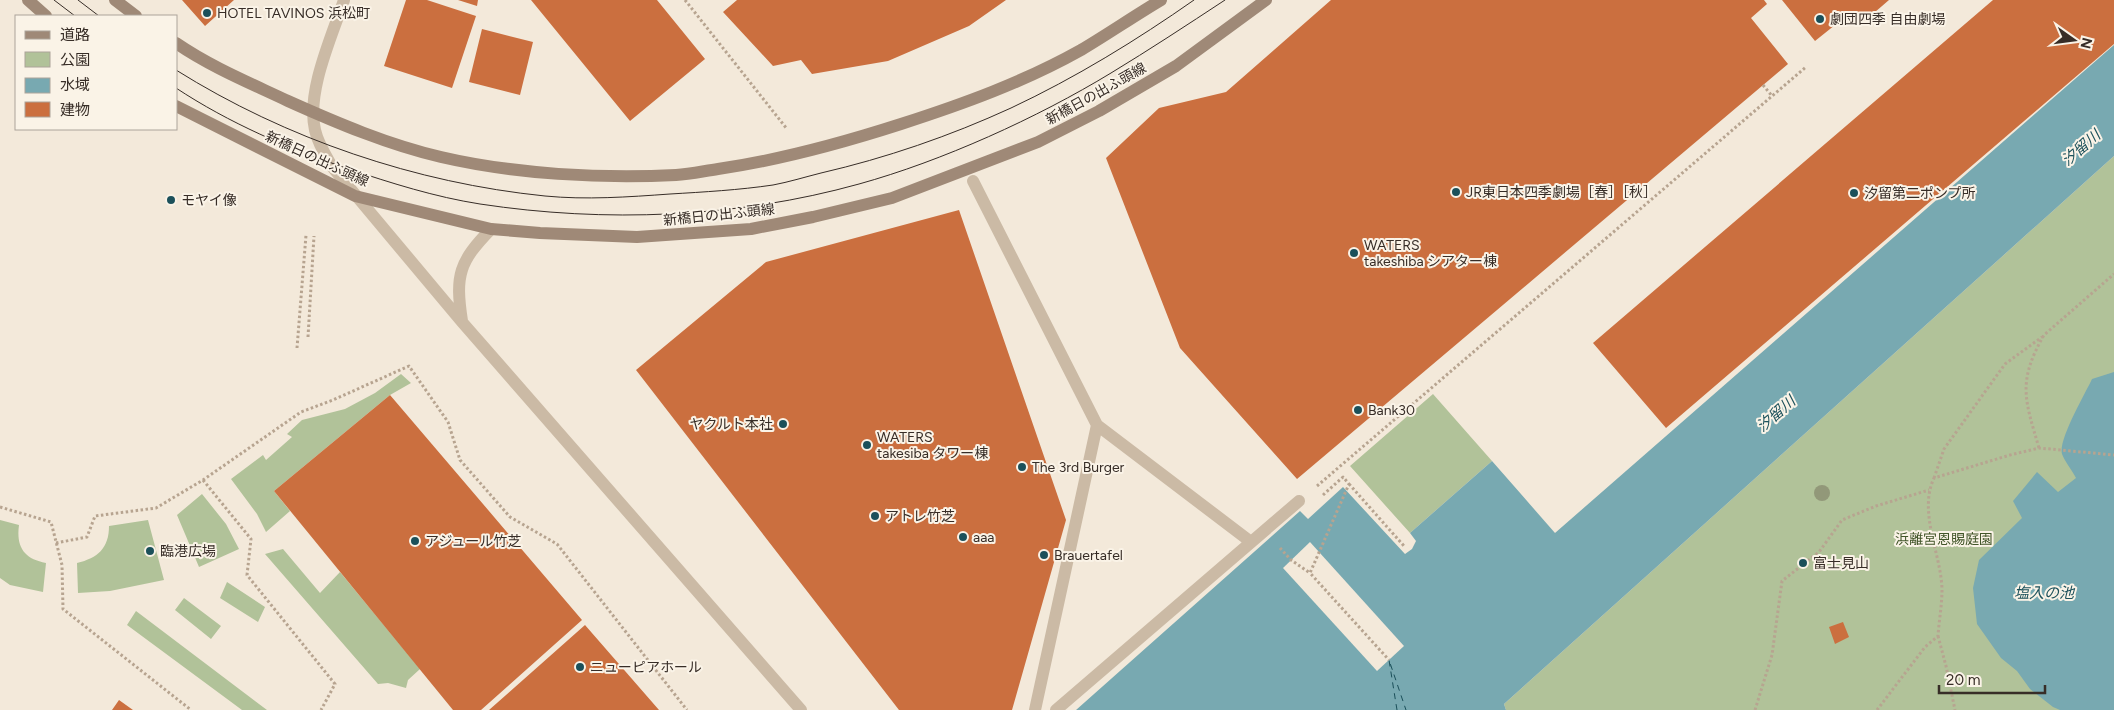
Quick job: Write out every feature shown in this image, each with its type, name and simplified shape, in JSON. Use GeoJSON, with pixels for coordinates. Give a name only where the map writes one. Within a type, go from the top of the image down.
{"type":"FeatureCollection","features":[{"type":"Feature","properties":{"kind":"main road"},"geometry":{"type":"LineString","coordinates":[[28,0],[45,15]]}},
{"type":"Feature","properties":{"kind":"main road"},"geometry":{"type":"LineString","coordinates":[[115,0],[135,15]]}},
{"type":"Feature","properties":{"kind":"main road"},"geometry":{"type":"LineString","coordinates":[[178,44],[224,71],[313,112],[388,141],[441,157],[506,168],[590,175],[678,175],[744,165],[804,152],[944,110],[1013,83],[1079,50],[1161,0]]}},
{"type":"Feature","properties":{"kind":"main road","name":"新橋日の出ふ頭線"},"geometry":{"type":"LineString","coordinates":[[178,107],[355,196],[491,229],[540,234],[637,237],[688,235],[751,229],[813,217],[892,198],[1038,142],[1099,111],[1176,66],[1266,0]]}},
{"type":"Feature","properties":{"kind":"street"},"geometry":{"type":"LineString","coordinates":[[344,0],[316,87],[313,112],[314,129],[320,145],[333,168],[462,322],[801,710]]}},
{"type":"Feature","properties":{"kind":"street"},"geometry":{"type":"LineString","coordinates":[[973,181],[1097,425],[1251,542]]}},
{"type":"Feature","properties":{"kind":"street"},"geometry":{"type":"LineString","coordinates":[[462,322],[458,296],[459,275],[471,250],[491,229]]}},
{"type":"Feature","properties":{"kind":"street"},"geometry":{"type":"LineString","coordinates":[[1035,710],[1097,425]]}},
{"type":"Feature","properties":{"kind":"street"},"geometry":{"type":"LineString","coordinates":[[1056,710],[1299,501]]}},
{"type":"Feature","properties":{"kind":"path"},"geometry":{"type":"LineString","coordinates":[[685,0],[787,129]]}},
{"type":"Feature","properties":{"kind":"path"},"geometry":{"type":"LineString","coordinates":[[1404,546],[1343,477],[1307,509],[1299,501],[1806,67]]}},
{"type":"Feature","properties":{"kind":"path"},"geometry":{"type":"LineString","coordinates":[[1763,85],[1772,96]]}},
{"type":"Feature","properties":{"kind":"path"},"geometry":{"type":"LineString","coordinates":[[296,348],[306,235]]}},
{"type":"Feature","properties":{"kind":"path"},"geometry":{"type":"LineString","coordinates":[[308,337],[314,236]]}},
{"type":"Feature","properties":{"kind":"path"},"geometry":{"type":"LineString","coordinates":[[1955,710],[1938,636],[1942,588],[1930,516],[1928,490],[1944,448],[2005,364],[2044,335],[2114,274]]}},
{"type":"Feature","properties":{"kind":"path"},"geometry":{"type":"LineString","coordinates":[[2039,448],[2025,389],[2030,366],[2044,335]]}},
{"type":"Feature","properties":{"kind":"path"},"geometry":{"type":"LineString","coordinates":[[56,543],[87,537],[95,516],[156,508],[203,480],[301,412],[409,366],[448,422],[460,460],[510,518],[557,544],[687,710]]}},
{"type":"Feature","properties":{"kind":"path"},"geometry":{"type":"LineString","coordinates":[[1934,478],[2039,448],[2114,454]]}},
{"type":"Feature","properties":{"kind":"path"},"geometry":{"type":"LineString","coordinates":[[203,480],[251,539],[246,575],[335,684],[321,710]]}},
{"type":"Feature","properties":{"kind":"path"},"geometry":{"type":"LineString","coordinates":[[1310,573],[1348,484]]}},
{"type":"Feature","properties":{"kind":"path"},"geometry":{"type":"LineString","coordinates":[[1755,710],[1772,656],[1782,581],[1819,552],[1842,520],[1876,506],[1928,490]]}},
{"type":"Feature","properties":{"kind":"path"},"geometry":{"type":"LineString","coordinates":[[0,507],[51,522],[62,565],[63,609],[191,710]]}},
{"type":"Feature","properties":{"kind":"path"},"geometry":{"type":"LineString","coordinates":[[1291,560],[1310,573],[1389,660]]}},
{"type":"Feature","properties":{"kind":"path"},"geometry":{"type":"LineString","coordinates":[[1877,710],[1925,647],[1938,636]]}},
{"type":"Feature","properties":{"kind":"green space","name":"浜離宮恩賜庭園"},"geometry":{"type":"Polygon","coordinates":[[[2114,156],[2114,710],[1506,710],[1504,704],[2114,156]]]}},
{"type":"Feature","properties":{"kind":"green space"},"geometry":{"type":"Polygon","coordinates":[[[401,374],[411,383],[390,395],[274,491],[290,511],[266,532],[257,514],[231,479],[263,455],[266,460],[292,437],[287,434],[302,420],[345,409],[375,393],[401,374]]]}},
{"type":"Feature","properties":{"kind":"green space"},"geometry":{"type":"Polygon","coordinates":[[[1433,394],[1492,461],[1410,533],[1350,466],[1433,394]]]}},
{"type":"Feature","properties":{"kind":"green space"},"geometry":{"type":"Polygon","coordinates":[[[202,494],[226,524],[239,549],[199,567],[177,515],[202,494]]]}},
{"type":"Feature","properties":{"kind":"green space"},"geometry":{"type":"Polygon","coordinates":[[[0,520],[19,525],[19,540],[23,551],[32,558],[46,563],[43,592],[10,585],[0,578],[0,520]]]}},
{"type":"Feature","properties":{"kind":"green space"},"geometry":{"type":"Polygon","coordinates":[[[148,520],[164,580],[110,591],[78,593],[77,563],[91,558],[101,551],[107,540],[109,526],[148,520]]]}},
{"type":"Feature","properties":{"kind":"green space"},"geometry":{"type":"Polygon","coordinates":[[[283,549],[320,593],[340,572],[420,669],[408,680],[406,688],[388,683],[378,684],[265,554],[283,549]]]}},
{"type":"Feature","properties":{"kind":"green space"},"geometry":{"type":"Polygon","coordinates":[[[227,582],[265,607],[258,622],[220,598],[227,582]]]}},
{"type":"Feature","properties":{"kind":"green space"},"geometry":{"type":"Polygon","coordinates":[[[184,598],[221,626],[211,639],[175,610],[184,598]]]}},
{"type":"Feature","properties":{"kind":"green space"},"geometry":{"type":"Polygon","coordinates":[[[136,611],[267,710],[242,710],[127,625],[136,611]]]}},
{"type":"Feature","properties":{"kind":"water","name":"汐留川"},"geometry":{"type":"Polygon","coordinates":[[[2114,45],[2114,156],[1504,704],[1506,710],[1076,710],[1300,511],[1308,519],[1343,487],[1405,554],[1412,549],[1416,541],[1410,533],[1492,461],[1555,533],[2114,45]]]}},
{"type":"Feature","properties":{"kind":"water","name":"塩入の池"},"geometry":{"type":"Polygon","coordinates":[[[2114,372],[2114,710],[2060,710],[2053,707],[2030,689],[2017,671],[2001,658],[1977,624],[1973,588],[1979,560],[2022,518],[2013,501],[2037,472],[2058,492],[2076,478],[2062,454],[2064,438],[2092,379],[2114,372]]]}},
{"type":"Feature","properties":{"kind":"pier"},"geometry":{"type":"Polygon","coordinates":[[[1310,542],[1404,646],[1377,671],[1283,568],[1310,542]]]}},
{"type":"Feature","properties":{"kind":"building","name":"HOTEL TAVINOS 浜松町"},"geometry":{"type":"Polygon","coordinates":[[[182,0],[234,0],[205,26],[182,0]]]}},
{"type":"Feature","properties":{"kind":"building"},"geometry":{"type":"Polygon","coordinates":[[[406,0],[427,0],[476,16],[452,88],[384,66],[406,0]]]}},
{"type":"Feature","properties":{"kind":"building"},"geometry":{"type":"Polygon","coordinates":[[[458,0],[478,0],[477,6],[458,0]]]}},
{"type":"Feature","properties":{"kind":"building"},"geometry":{"type":"Polygon","coordinates":[[[531,0],[657,0],[705,59],[630,121],[531,0]]]}},
{"type":"Feature","properties":{"kind":"building"},"geometry":{"type":"Polygon","coordinates":[[[737,0],[1006,0],[969,26],[888,61],[812,74],[801,60],[773,66],[723,12],[737,0]]]}},
{"type":"Feature","properties":{"kind":"building","name":"WATERS takeshiba シアター棟"},"geometry":{"type":"Polygon","coordinates":[[[1331,0],[1764,0],[1767,4],[1751,18],[1788,64],[1297,479],[1180,348],[1106,158],[1159,108],[1226,92],[1331,0]]]}},
{"type":"Feature","properties":{"kind":"building","name":"劇団四季 自由劇場"},"geometry":{"type":"Polygon","coordinates":[[[1782,0],[1889,0],[1860,25],[1850,13],[1815,41],[1782,0]]]}},
{"type":"Feature","properties":{"kind":"building","name":"汐留第二ポンプ所"},"geometry":{"type":"Polygon","coordinates":[[[1993,0],[2114,0],[2114,44],[1666,428],[1593,343],[1993,0]]]}},
{"type":"Feature","properties":{"kind":"building"},"geometry":{"type":"Polygon","coordinates":[[[482,29],[533,42],[520,95],[469,82],[482,29]]]}},
{"type":"Feature","properties":{"kind":"building","name":"WATERS takesiba タワー棟"},"geometry":{"type":"Polygon","coordinates":[[[959,210],[1066,520],[1012,710],[899,710],[636,370],[766,262],[959,210]]]}},
{"type":"Feature","properties":{"kind":"building","name":"アジュール竹芝"},"geometry":{"type":"Polygon","coordinates":[[[390,395],[582,620],[481,710],[453,710],[274,491],[390,395]]]}},
{"type":"Feature","properties":{"kind":"building"},"geometry":{"type":"Polygon","coordinates":[[[1843,622],[1849,637],[1835,644],[1829,627],[1843,622]]]}},
{"type":"Feature","properties":{"kind":"building","name":"ニューピアホール"},"geometry":{"type":"Polygon","coordinates":[[[585,625],[659,710],[489,710],[585,625]]]}},
{"type":"Feature","properties":{"kind":"building"},"geometry":{"type":"Polygon","coordinates":[[[119,700],[133,710],[112,710],[119,700]]]}},
{"type":"Feature","properties":{"kind":"ferry route"},"geometry":{"type":"LineString","coordinates":[[1397,710],[1389,660],[1406,710]]}},
{"type":"Feature","properties":{"kind":"tram line"},"geometry":{"type":"LineString","coordinates":[[54,0],[74,15]]}},
{"type":"Feature","properties":{"kind":"tram line"},"geometry":{"type":"LineString","coordinates":[[78,0],[98,15]]}},
{"type":"Feature","properties":{"kind":"tram line"},"geometry":{"type":"LineString","coordinates":[[178,71],[218,95],[307,137],[401,169],[448,181],[497,190],[576,198],[709,192],[760,187],[791,181],[894,153],[965,128],[1011,108],[1082,71],[1128,44],[1194,0]]}},
{"type":"Feature","properties":{"kind":"tram line"},"geometry":{"type":"LineString","coordinates":[[178,89],[238,124],[304,153],[349,169],[446,198],[527,210],[575,214],[671,214],[718,210],[766,204],[859,184],[956,151],[1021,122],[1082,90],[1225,0]]}},
{"type":"Feature","properties":{"kind":"place","name":"HOTEL TAVINOS 浜松町"},"geometry":{"type":"Point","coordinates":[207,13]}},
{"type":"Feature","properties":{"kind":"place","name":"劇団四季 自由劇場"},"geometry":{"type":"Point","coordinates":[1820,19]}},
{"type":"Feature","properties":{"kind":"place","name":"JR東日本四季劇場［春］［秋］"},"geometry":{"type":"Point","coordinates":[1456,192]}},
{"type":"Feature","properties":{"kind":"place","name":"汐留第二ポンプ所"},"geometry":{"type":"Point","coordinates":[1854,193]}},
{"type":"Feature","properties":{"kind":"place","name":"モヤイ像"},"geometry":{"type":"Point","coordinates":[171,200]}},
{"type":"Feature","properties":{"kind":"place","name":"WATERS takeshiba シアター棟"},"geometry":{"type":"Point","coordinates":[1354,253]}},
{"type":"Feature","properties":{"kind":"place","name":"Bank30"},"geometry":{"type":"Point","coordinates":[1358,410]}},
{"type":"Feature","properties":{"kind":"place","name":"ヤクルト本社"},"geometry":{"type":"Point","coordinates":[783,424]}},
{"type":"Feature","properties":{"kind":"place","name":"WATERS takesiba タワー棟"},"geometry":{"type":"Point","coordinates":[867,445]}},
{"type":"Feature","properties":{"kind":"place","name":"The 3rd Burger"},"geometry":{"type":"Point","coordinates":[1022,467]}},
{"type":"Feature","properties":{"kind":"place","name":"アトレ竹芝"},"geometry":{"type":"Point","coordinates":[875,516]}},
{"type":"Feature","properties":{"kind":"place","name":"aaa"},"geometry":{"type":"Point","coordinates":[963,537]}},
{"type":"Feature","properties":{"kind":"place","name":"アジュール竹芝"},"geometry":{"type":"Point","coordinates":[415,541]}},
{"type":"Feature","properties":{"kind":"place","name":"臨港広場"},"geometry":{"type":"Point","coordinates":[150,551]}},
{"type":"Feature","properties":{"kind":"place","name":"Brauertafel"},"geometry":{"type":"Point","coordinates":[1044,555]}},
{"type":"Feature","properties":{"kind":"place","name":"富士見山"},"geometry":{"type":"Point","coordinates":[1803,563]}},
{"type":"Feature","properties":{"kind":"place","name":"ニューピアホール"},"geometry":{"type":"Point","coordinates":[580,667]}}]}
